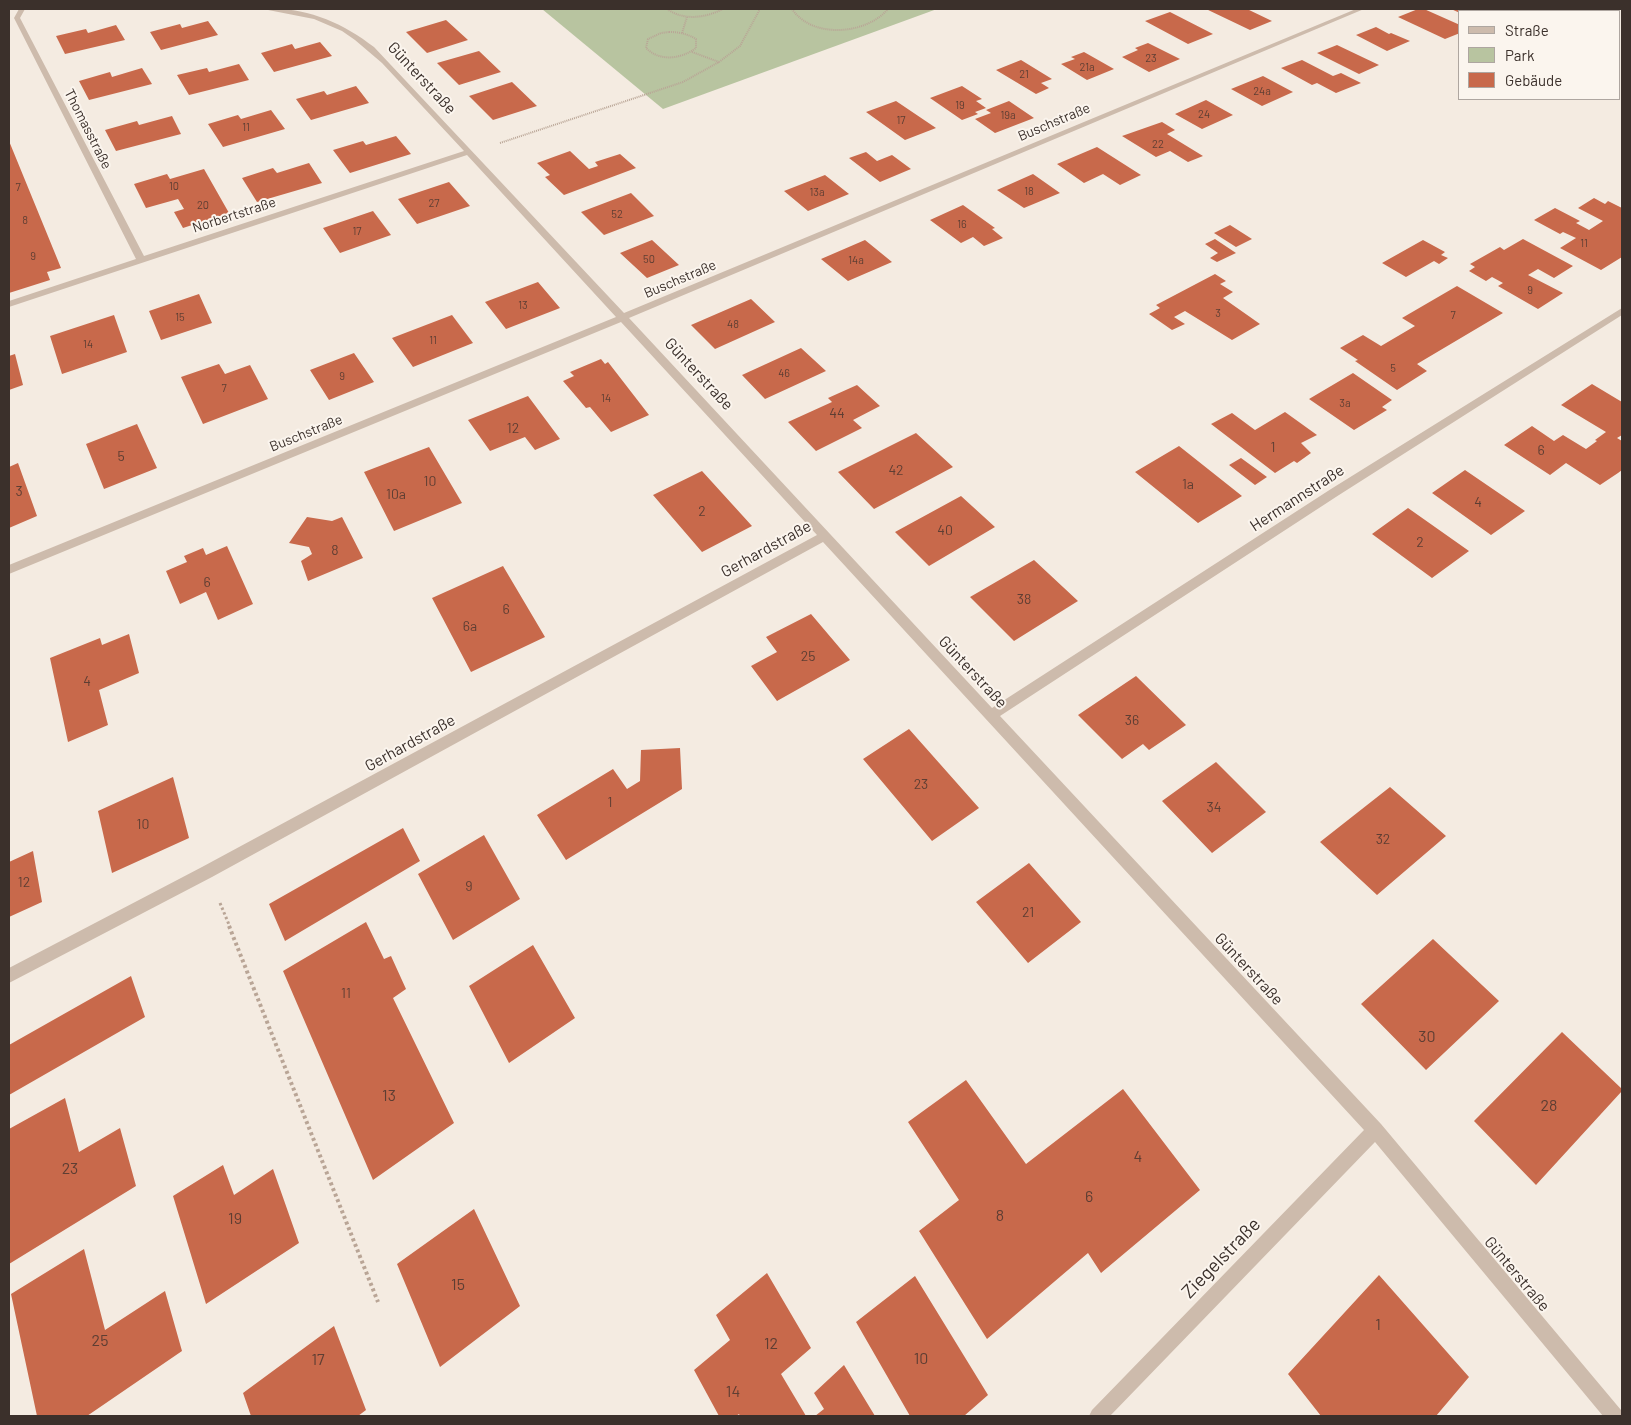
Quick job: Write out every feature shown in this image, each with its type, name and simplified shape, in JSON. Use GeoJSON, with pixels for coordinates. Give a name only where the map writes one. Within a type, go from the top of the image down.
{"type":"FeatureCollection","features":[{"type":"Feature","properties":{"kind":"street","name":"Thomasstraße"},"geometry":{"type":"LineString","coordinates":[[22,9],[17,18],[141,260]]}},
{"type":"Feature","properties":{"kind":"street","name":"Günterstraße"},"geometry":{"type":"LineString","coordinates":[[266,9],[313,16],[343,27],[366,43],[385,61],[1376,1130],[1615,1416]]}},
{"type":"Feature","properties":{"kind":"street","name":"Buschstraße"},"geometry":{"type":"LineString","coordinates":[[9,570],[624,317],[1361,9]]}},
{"type":"Feature","properties":{"kind":"street","name":"Norbertstraße"},"geometry":{"type":"LineString","coordinates":[[9,304],[468,152]]}},
{"type":"Feature","properties":{"kind":"street","name":"Hermannstraße"},"geometry":{"type":"LineString","coordinates":[[991,716],[1335,492],[1622,312]]}},
{"type":"Feature","properties":{"kind":"street","name":"Gerhardstraße"},"geometry":{"type":"LineString","coordinates":[[9,976],[208,872],[826,535]]}},
{"type":"Feature","properties":{"kind":"street","name":"Ziegelstraße"},"geometry":{"type":"LineString","coordinates":[[1098,1416],[1376,1130]]}},
{"type":"Feature","properties":{"kind":"path"},"geometry":{"type":"LineString","coordinates":[[667,9],[687,17],[708,16],[723,9]]}},
{"type":"Feature","properties":{"kind":"path"},"geometry":{"type":"LineString","coordinates":[[468,152],[501,143],[683,82],[719,62],[740,46],[760,9]]}},
{"type":"Feature","properties":{"kind":"path"},"geometry":{"type":"LineString","coordinates":[[792,9],[800,19],[810,24],[837,30],[852,29],[877,22],[885,16],[888,9]]}},
{"type":"Feature","properties":{"kind":"path"},"geometry":{"type":"LineString","coordinates":[[682,33],[687,17]]}},
{"type":"Feature","properties":{"kind":"path"},"geometry":{"type":"LineString","coordinates":[[692,52],[696,48],[696,39],[682,33],[669,32],[654,36],[648,40],[646,48],[653,54],[669,57],[692,52],[719,62]]}},
{"type":"Feature","properties":{"kind":"path"},"geometry":{"type":"LineString","coordinates":[[208,872],[378,1302]]}},
{"type":"Feature","properties":{"kind":"green space"},"geometry":{"type":"Polygon","coordinates":[[[542,9],[937,9],[663,109],[542,9]]]}},
{"type":"Feature","properties":{"kind":"building"},"geometry":{"type":"Polygon","coordinates":[[[1206,9],[1247,9],[1272,21],[1250,30],[1206,9]]]}},
{"type":"Feature","properties":{"kind":"building"},"geometry":{"type":"Polygon","coordinates":[[[1418,9],[1424,9],[1458,24],[1458,34],[1445,39],[1398,17],[1418,9]]]}},
{"type":"Feature","properties":{"kind":"building"},"geometry":{"type":"Polygon","coordinates":[[[1451,9],[1496,10],[1458,10],[1458,12],[1451,9]]]}},
{"type":"Feature","properties":{"kind":"building"},"geometry":{"type":"Polygon","coordinates":[[[1170,12],[1213,34],[1188,44],[1145,21],[1170,12]]]}},
{"type":"Feature","properties":{"kind":"building"},"geometry":{"type":"Polygon","coordinates":[[[446,20],[468,40],[427,53],[406,32],[446,20]]]}},
{"type":"Feature","properties":{"kind":"building"},"geometry":{"type":"Polygon","coordinates":[[[208,21],[218,35],[161,50],[150,32],[180,24],[182,28],[208,21]]]}},
{"type":"Feature","properties":{"kind":"building"},"geometry":{"type":"Polygon","coordinates":[[[116,25],[125,40],[65,54],[56,36],[86,29],[88,33],[116,25]]]}},
{"type":"Feature","properties":{"kind":"building"},"geometry":{"type":"Polygon","coordinates":[[[1376,27],[1389,34],[1391,33],[1410,41],[1387,51],[1356,35],[1376,27]]]}},
{"type":"Feature","properties":{"kind":"building"},"geometry":{"type":"Polygon","coordinates":[[[320,42],[332,56],[274,72],[261,53],[292,44],[295,49],[320,42]]]}},
{"type":"Feature","properties":{"kind":"building"},"geometry":{"type":"Polygon","coordinates":[[[1148,43],[1180,59],[1149,72],[1122,57],[1138,50],[1135,48],[1148,43]]]}},
{"type":"Feature","properties":{"kind":"building"},"geometry":{"type":"Polygon","coordinates":[[[1337,45],[1379,65],[1359,74],[1317,53],[1337,45]]]}},
{"type":"Feature","properties":{"kind":"building"},"geometry":{"type":"Polygon","coordinates":[[[479,51],[501,72],[459,85],[437,63],[479,51]]]}},
{"type":"Feature","properties":{"kind":"building"},"geometry":{"type":"Polygon","coordinates":[[[1084,52],[1114,69],[1087,80],[1061,64],[1075,59],[1071,57],[1084,52]]]}},
{"type":"Feature","properties":{"kind":"building"},"geometry":{"type":"Polygon","coordinates":[[[1021,60],[1052,79],[1041,83],[1049,88],[1036,94],[996,70],[1021,60]]]}},
{"type":"Feature","properties":{"kind":"building"},"geometry":{"type":"Polygon","coordinates":[[[1302,60],[1333,76],[1341,73],[1361,83],[1336,93],[1317,83],[1312,85],[1281,68],[1302,60]]]}},
{"type":"Feature","properties":{"kind":"building"},"geometry":{"type":"Polygon","coordinates":[[[239,64],[249,80],[189,95],[177,75],[207,68],[209,72],[239,64]]]}},
{"type":"Feature","properties":{"kind":"building"},"geometry":{"type":"Polygon","coordinates":[[[142,68],[152,84],[89,100],[79,81],[110,72],[112,77],[142,68]]]}},
{"type":"Feature","properties":{"kind":"building"},"geometry":{"type":"Polygon","coordinates":[[[1263,76],[1293,92],[1262,106],[1231,89],[1263,76]]]}},
{"type":"Feature","properties":{"kind":"building"},"geometry":{"type":"Polygon","coordinates":[[[512,82],[537,106],[493,120],[469,96],[512,82]]]}},
{"type":"Feature","properties":{"kind":"building"},"geometry":{"type":"Polygon","coordinates":[[[356,86],[369,103],[311,120],[296,99],[324,91],[327,95],[356,86]]]}},
{"type":"Feature","properties":{"kind":"building"},"geometry":{"type":"Polygon","coordinates":[[[962,86],[982,99],[976,101],[986,108],[975,112],[978,114],[962,120],[930,98],[962,86]]]}},
{"type":"Feature","properties":{"kind":"building"},"geometry":{"type":"Polygon","coordinates":[[[1206,100],[1233,115],[1202,129],[1175,114],[1206,100]]]}},
{"type":"Feature","properties":{"kind":"building"},"geometry":{"type":"Polygon","coordinates":[[[896,101],[936,128],[905,140],[866,112],[896,101]]]}},
{"type":"Feature","properties":{"kind":"building"},"geometry":{"type":"Polygon","coordinates":[[[1009,101],[1034,118],[995,133],[975,119],[991,113],[986,110],[1009,101]]]}},
{"type":"Feature","properties":{"kind":"building"},"geometry":{"type":"Polygon","coordinates":[[[271,110],[285,129],[223,147],[208,124],[238,115],[241,119],[271,110]]]}},
{"type":"Feature","properties":{"kind":"building"},"geometry":{"type":"Polygon","coordinates":[[[172,116],[181,134],[116,151],[105,130],[137,121],[139,125],[172,116]]]}},
{"type":"Feature","properties":{"kind":"building"},"geometry":{"type":"Polygon","coordinates":[[[1162,122],[1175,130],[1167,134],[1203,156],[1188,162],[1170,151],[1156,157],[1122,136],[1162,122]]]}},
{"type":"Feature","properties":{"kind":"building"},"geometry":{"type":"Polygon","coordinates":[[[396,136],[411,154],[350,173],[333,150],[363,141],[366,145],[396,136]]]}},
{"type":"Feature","properties":{"kind":"building"},"geometry":{"type":"Polygon","coordinates":[[[9,141],[61,268],[47,272],[50,280],[9,293],[9,141]]]}},
{"type":"Feature","properties":{"kind":"building"},"geometry":{"type":"Polygon","coordinates":[[[1097,147],[1141,175],[1120,185],[1103,174],[1084,183],[1057,164],[1097,147]]]}},
{"type":"Feature","properties":{"kind":"building"},"geometry":{"type":"Polygon","coordinates":[[[570,151],[589,169],[598,166],[595,162],[620,154],[636,168],[564,195],[545,177],[550,175],[537,163],[570,151]]]}},
{"type":"Feature","properties":{"kind":"building"},"geometry":{"type":"Polygon","coordinates":[[[866,152],[877,161],[892,155],[911,169],[880,182],[849,158],[866,152]]]}},
{"type":"Feature","properties":{"kind":"building"},"geometry":{"type":"Polygon","coordinates":[[[309,163],[322,183],[257,202],[242,178],[273,168],[277,173],[309,163]]]}},
{"type":"Feature","properties":{"kind":"building"},"geometry":{"type":"Polygon","coordinates":[[[204,169],[229,213],[183,228],[174,212],[184,209],[178,199],[146,208],[134,184],[167,174],[170,179],[204,169]]]}},
{"type":"Feature","properties":{"kind":"building"},"geometry":{"type":"Polygon","coordinates":[[[1033,174],[1060,193],[1024,208],[997,190],[1033,174]]]}},
{"type":"Feature","properties":{"kind":"building"},"geometry":{"type":"Polygon","coordinates":[[[825,175],[849,194],[808,211],[784,191],[825,175]]]}},
{"type":"Feature","properties":{"kind":"building"},"geometry":{"type":"Polygon","coordinates":[[[449,182],[470,206],[417,224],[398,199],[449,182]]]}},
{"type":"Feature","properties":{"kind":"building"},"geometry":{"type":"Polygon","coordinates":[[[631,193],[654,216],[604,235],[581,212],[631,193]]]}},
{"type":"Feature","properties":{"kind":"building"},"geometry":{"type":"Polygon","coordinates":[[[1594,198],[1605,204],[1608,201],[1622,208],[1622,257],[1601,270],[1560,248],[1576,238],[1563,232],[1560,234],[1534,220],[1555,208],[1580,221],[1576,223],[1589,230],[1603,221],[1578,208],[1594,198]]]}},
{"type":"Feature","properties":{"kind":"building"},"geometry":{"type":"Polygon","coordinates":[[[963,205],[995,228],[992,229],[1003,238],[984,246],[973,237],[961,243],[930,220],[963,205]]]}},
{"type":"Feature","properties":{"kind":"building"},"geometry":{"type":"Polygon","coordinates":[[[373,211],[391,235],[340,253],[323,228],[373,211]]]}},
{"type":"Feature","properties":{"kind":"building"},"geometry":{"type":"Polygon","coordinates":[[[1230,225],[1252,239],[1236,247],[1214,233],[1230,225]]]}},
{"type":"Feature","properties":{"kind":"building"},"geometry":{"type":"Polygon","coordinates":[[[1215,239],[1236,253],[1217,262],[1210,258],[1218,253],[1205,244],[1215,239]]]}},
{"type":"Feature","properties":{"kind":"building"},"geometry":{"type":"Polygon","coordinates":[[[1523,239],[1573,266],[1554,278],[1538,269],[1528,275],[1563,293],[1538,309],[1498,286],[1503,283],[1492,277],[1486,281],[1469,271],[1475,267],[1470,264],[1500,247],[1504,250],[1523,239]]]}},
{"type":"Feature","properties":{"kind":"building"},"geometry":{"type":"Polygon","coordinates":[[[652,240],[679,265],[647,278],[620,253],[652,240]]]}},
{"type":"Feature","properties":{"kind":"building"},"geometry":{"type":"Polygon","coordinates":[[[865,240],[892,262],[848,281],[821,259],[865,240]]]}},
{"type":"Feature","properties":{"kind":"building"},"geometry":{"type":"Polygon","coordinates":[[[1423,240],[1445,252],[1441,255],[1448,258],[1439,264],[1434,261],[1406,277],[1382,263],[1423,240]]]}},
{"type":"Feature","properties":{"kind":"building"},"geometry":{"type":"Polygon","coordinates":[[[1215,274],[1226,281],[1220,284],[1233,292],[1223,298],[1260,324],[1232,340],[1185,311],[1174,317],[1185,324],[1172,330],[1149,314],[1160,308],[1156,305],[1215,274]]]}},
{"type":"Feature","properties":{"kind":"building"},"geometry":{"type":"Polygon","coordinates":[[[538,282],[560,308],[506,329],[485,302],[538,282]]]}},
{"type":"Feature","properties":{"kind":"building"},"geometry":{"type":"Polygon","coordinates":[[[1457,286],[1503,313],[1417,364],[1427,371],[1397,390],[1355,361],[1358,360],[1340,348],[1363,335],[1381,346],[1415,326],[1402,318],[1457,286]]]}},
{"type":"Feature","properties":{"kind":"building"},"geometry":{"type":"Polygon","coordinates":[[[199,294],[212,323],[161,340],[149,311],[199,294]]]}},
{"type":"Feature","properties":{"kind":"building"},"geometry":{"type":"Polygon","coordinates":[[[751,299],[775,322],[715,349],[691,325],[751,299]]]}},
{"type":"Feature","properties":{"kind":"building"},"geometry":{"type":"Polygon","coordinates":[[[114,315],[127,352],[62,374],[50,336],[114,315]]]}},
{"type":"Feature","properties":{"kind":"building"},"geometry":{"type":"Polygon","coordinates":[[[452,315],[473,343],[413,367],[392,338],[452,315]]]}},
{"type":"Feature","properties":{"kind":"building"},"geometry":{"type":"Polygon","coordinates":[[[801,348],[826,371],[765,399],[742,375],[801,348]]]}},
{"type":"Feature","properties":{"kind":"building"},"geometry":{"type":"Polygon","coordinates":[[[354,353],[374,382],[329,400],[310,370],[354,353]]]}},
{"type":"Feature","properties":{"kind":"building"},"geometry":{"type":"Polygon","coordinates":[[[15,354],[23,385],[9,390],[9,356],[15,354]]]}},
{"type":"Feature","properties":{"kind":"building"},"geometry":{"type":"Polygon","coordinates":[[[601,359],[605,364],[608,362],[649,415],[611,432],[590,407],[586,408],[563,381],[574,376],[570,372],[601,359]]]}},
{"type":"Feature","properties":{"kind":"building"},"geometry":{"type":"Polygon","coordinates":[[[219,364],[225,374],[250,365],[268,399],[203,424],[181,377],[219,364]]]}},
{"type":"Feature","properties":{"kind":"building"},"geometry":{"type":"Polygon","coordinates":[[[1353,373],[1392,400],[1382,407],[1387,410],[1354,430],[1309,399],[1353,373]]]}},
{"type":"Feature","properties":{"kind":"building"},"geometry":{"type":"Polygon","coordinates":[[[1592,384],[1622,402],[1622,435],[1617,438],[1622,441],[1622,470],[1618,473],[1600,485],[1566,463],[1550,475],[1504,445],[1532,426],[1554,441],[1563,435],[1586,449],[1606,432],[1561,405],[1592,384]]]}},
{"type":"Feature","properties":{"kind":"building"},"geometry":{"type":"Polygon","coordinates":[[[857,385],[880,406],[853,420],[862,428],[816,451],[788,422],[832,402],[828,398],[857,385]]]}},
{"type":"Feature","properties":{"kind":"building"},"geometry":{"type":"Polygon","coordinates":[[[528,396],[560,439],[535,450],[525,437],[490,451],[468,420],[528,396]]]}},
{"type":"Feature","properties":{"kind":"building"},"geometry":{"type":"Polygon","coordinates":[[[1285,412],[1317,435],[1301,443],[1311,453],[1297,463],[1294,461],[1275,473],[1211,424],[1232,413],[1255,430],[1285,412]]]}},
{"type":"Feature","properties":{"kind":"building"},"geometry":{"type":"Polygon","coordinates":[[[137,424],[157,468],[104,489],[86,444],[137,424]]]}},
{"type":"Feature","properties":{"kind":"building"},"geometry":{"type":"Polygon","coordinates":[[[916,433],[953,467],[874,509],[838,472],[916,433]]]}},
{"type":"Feature","properties":{"kind":"building"},"geometry":{"type":"Polygon","coordinates":[[[1179,446],[1242,496],[1198,523],[1135,472],[1179,446]]]}},
{"type":"Feature","properties":{"kind":"building"},"geometry":{"type":"Polygon","coordinates":[[[429,447],[462,503],[394,531],[364,472],[429,447]]]}},
{"type":"Feature","properties":{"kind":"building"},"geometry":{"type":"Polygon","coordinates":[[[1241,458],[1267,477],[1255,485],[1229,465],[1241,458]]]}},
{"type":"Feature","properties":{"kind":"building"},"geometry":{"type":"Polygon","coordinates":[[[18,463],[37,516],[9,528],[9,467],[18,463]]]}},
{"type":"Feature","properties":{"kind":"building"},"geometry":{"type":"Polygon","coordinates":[[[1465,470],[1525,511],[1491,535],[1432,493],[1465,470]]]}},
{"type":"Feature","properties":{"kind":"building"},"geometry":{"type":"Polygon","coordinates":[[[702,471],[752,526],[702,552],[653,495],[702,471]]]}},
{"type":"Feature","properties":{"kind":"building"},"geometry":{"type":"Polygon","coordinates":[[[961,496],[995,527],[929,566],[895,532],[961,496]]]}},
{"type":"Feature","properties":{"kind":"building"},"geometry":{"type":"Polygon","coordinates":[[[1408,508],[1469,551],[1432,578],[1372,534],[1408,508]]]}},
{"type":"Feature","properties":{"kind":"building"},"geometry":{"type":"Polygon","coordinates":[[[307,517],[332,521],[342,517],[363,558],[308,581],[301,561],[312,554],[309,547],[289,543],[307,517]]]}},
{"type":"Feature","properties":{"kind":"building"},"geometry":{"type":"Polygon","coordinates":[[[227,546],[253,604],[218,620],[206,592],[180,604],[166,571],[187,562],[184,556],[203,548],[206,555],[227,546]]]}},
{"type":"Feature","properties":{"kind":"building"},"geometry":{"type":"Polygon","coordinates":[[[1034,560],[1078,601],[1014,641],[970,597],[1034,560]]]}},
{"type":"Feature","properties":{"kind":"building"},"geometry":{"type":"Polygon","coordinates":[[[503,566],[545,637],[471,672],[432,598],[503,566]]]}},
{"type":"Feature","properties":{"kind":"building"},"geometry":{"type":"Polygon","coordinates":[[[811,614],[850,660],[777,701],[751,666],[777,652],[766,637],[811,614]]]}},
{"type":"Feature","properties":{"kind":"building"},"geometry":{"type":"Polygon","coordinates":[[[129,634],[139,673],[99,690],[108,725],[68,742],[50,658],[100,638],[102,645],[129,634]]]}},
{"type":"Feature","properties":{"kind":"building"},"geometry":{"type":"Polygon","coordinates":[[[1136,676],[1186,725],[1149,750],[1143,744],[1122,759],[1078,715],[1136,676]]]}},
{"type":"Feature","properties":{"kind":"building"},"geometry":{"type":"Polygon","coordinates":[[[909,729],[979,808],[932,841],[863,759],[909,729]]]}},
{"type":"Feature","properties":{"kind":"building"},"geometry":{"type":"Polygon","coordinates":[[[680,748],[682,789],[566,860],[537,815],[613,769],[627,789],[640,781],[641,750],[680,748]]]}},
{"type":"Feature","properties":{"kind":"building"},"geometry":{"type":"Polygon","coordinates":[[[1216,762],[1266,812],[1212,853],[1162,801],[1216,762]]]}},
{"type":"Feature","properties":{"kind":"building"},"geometry":{"type":"Polygon","coordinates":[[[173,777],[189,838],[112,873],[98,811],[173,777]]]}},
{"type":"Feature","properties":{"kind":"building"},"geometry":{"type":"Polygon","coordinates":[[[1390,787],[1446,836],[1377,895],[1320,842],[1390,787]]]}},
{"type":"Feature","properties":{"kind":"building"},"geometry":{"type":"Polygon","coordinates":[[[403,828],[420,861],[285,941],[269,904],[403,828]]]}},
{"type":"Feature","properties":{"kind":"building"},"geometry":{"type":"Polygon","coordinates":[[[484,835],[520,899],[453,940],[418,874],[484,835]]]}},
{"type":"Feature","properties":{"kind":"building"},"geometry":{"type":"Polygon","coordinates":[[[33,851],[42,902],[9,917],[9,862],[33,851]]]}},
{"type":"Feature","properties":{"kind":"building"},"geometry":{"type":"Polygon","coordinates":[[[1029,863],[1081,922],[1028,963],[976,902],[1029,863]]]}},
{"type":"Feature","properties":{"kind":"building"},"geometry":{"type":"Polygon","coordinates":[[[366,922],[384,959],[391,956],[406,989],[393,998],[454,1123],[373,1180],[283,971],[366,922]]]}},
{"type":"Feature","properties":{"kind":"building"},"geometry":{"type":"Polygon","coordinates":[[[1433,939],[1499,1001],[1426,1070],[1361,1004],[1433,939]]]}},
{"type":"Feature","properties":{"kind":"building"},"geometry":{"type":"Polygon","coordinates":[[[533,945],[575,1018],[509,1063],[469,986],[533,945]]]}},
{"type":"Feature","properties":{"kind":"building"},"geometry":{"type":"Polygon","coordinates":[[[131,976],[145,1017],[9,1095],[9,1045],[131,976]]]}},
{"type":"Feature","properties":{"kind":"building"},"geometry":{"type":"Polygon","coordinates":[[[1562,1032],[1622,1091],[1536,1185],[1474,1121],[1562,1032]]]}},
{"type":"Feature","properties":{"kind":"building"},"geometry":{"type":"Polygon","coordinates":[[[966,1080],[1026,1164],[1123,1089],[1200,1190],[1101,1273],[1088,1253],[987,1339],[919,1231],[959,1200],[908,1122],[966,1080]]]}},
{"type":"Feature","properties":{"kind":"building"},"geometry":{"type":"Polygon","coordinates":[[[65,1098],[79,1152],[120,1128],[136,1186],[9,1264],[9,1129],[65,1098]]]}},
{"type":"Feature","properties":{"kind":"building"},"geometry":{"type":"Polygon","coordinates":[[[223,1165],[234,1195],[273,1169],[299,1243],[206,1304],[173,1196],[223,1165]]]}},
{"type":"Feature","properties":{"kind":"building"},"geometry":{"type":"Polygon","coordinates":[[[474,1209],[520,1306],[440,1367],[397,1264],[474,1209]]]}},
{"type":"Feature","properties":{"kind":"building"},"geometry":{"type":"Polygon","coordinates":[[[84,1249],[105,1330],[165,1291],[182,1351],[87,1416],[37,1416],[11,1294],[84,1249]]]}},
{"type":"Feature","properties":{"kind":"building"},"geometry":{"type":"Polygon","coordinates":[[[767,1273],[811,1348],[781,1374],[806,1416],[740,1416],[739,1414],[736,1416],[719,1416],[694,1370],[730,1340],[716,1315],[767,1273]]]}},
{"type":"Feature","properties":{"kind":"building"},"geometry":{"type":"Polygon","coordinates":[[[1379,1275],[1469,1377],[1436,1416],[1321,1416],[1288,1374],[1379,1275]]]}},
{"type":"Feature","properties":{"kind":"building"},"geometry":{"type":"Polygon","coordinates":[[[915,1276],[988,1395],[964,1416],[910,1416],[856,1322],[915,1276]]]}},
{"type":"Feature","properties":{"kind":"building"},"geometry":{"type":"Polygon","coordinates":[[[334,1326],[366,1410],[358,1416],[251,1416],[243,1393],[334,1326]]]}},
{"type":"Feature","properties":{"kind":"building"},"geometry":{"type":"Polygon","coordinates":[[[844,1365],[875,1416],[815,1416],[824,1409],[814,1393],[844,1365]]]}}]}
